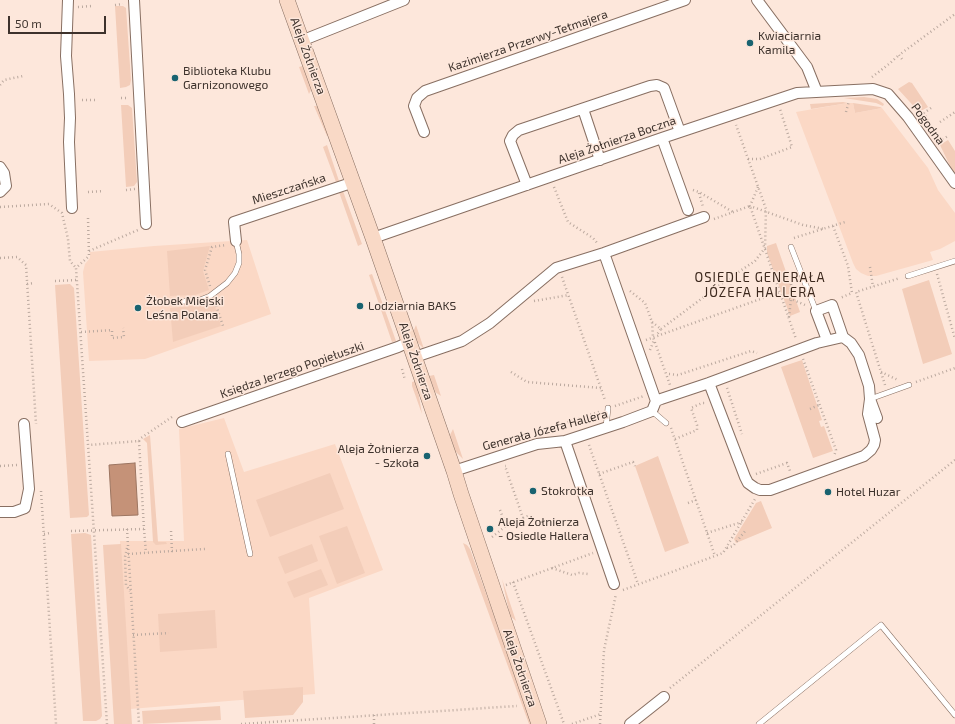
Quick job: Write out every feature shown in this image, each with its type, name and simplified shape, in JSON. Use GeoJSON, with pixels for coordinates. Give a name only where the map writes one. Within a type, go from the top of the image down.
{"type":"FeatureCollection","features":[{"type":"Feature","properties":{"kind":"street"},"geometry":{"type":"LineString","coordinates":[[68,0],[66,56],[69,100],[72,208]]}},
{"type":"Feature","properties":{"kind":"street"},"geometry":{"type":"LineString","coordinates":[[134,0],[146,224]]}},
{"type":"Feature","properties":{"kind":"street","name":"Aleja Żołnierza"},"geometry":{"type":"LineString","coordinates":[[287,0],[354,182],[415,357],[539,724]]}},
{"type":"Feature","properties":{"kind":"street"},"geometry":{"type":"LineString","coordinates":[[301,41],[404,0]]}},
{"type":"Feature","properties":{"kind":"street","name":"Kazimierza Przerwy-Tetmajera"},"geometry":{"type":"LineString","coordinates":[[424,132],[414,106],[417,98],[425,91],[685,0]]}},
{"type":"Feature","properties":{"kind":"street"},"geometry":{"type":"LineString","coordinates":[[757,0],[807,67],[817,92]]}},
{"type":"Feature","properties":{"kind":"street","name":"Aleja Żołnierza Boczna"},"geometry":{"type":"LineString","coordinates":[[373,238],[779,98],[797,93],[817,92],[871,84]]}},
{"type":"Feature","properties":{"kind":"street","name":"Pogodna"},"geometry":{"type":"LineString","coordinates":[[871,84],[888,94],[897,103],[955,183]]}},
{"type":"Feature","properties":{"kind":"street"},"geometry":{"type":"LineString","coordinates":[[527,186],[510,141],[513,135],[519,130],[650,86],[657,85],[664,88],[680,132]]}},
{"type":"Feature","properties":{"kind":"street"},"geometry":{"type":"LineString","coordinates":[[583,108],[600,160]]}},
{"type":"Feature","properties":{"kind":"street"},"geometry":{"type":"LineString","coordinates":[[662,138],[688,210]]}},
{"type":"Feature","properties":{"kind":"street"},"geometry":{"type":"LineString","coordinates":[[0,167],[4,173],[6,186],[0,192]]}},
{"type":"Feature","properties":{"kind":"street","name":"Mieszczańska"},"geometry":{"type":"LineString","coordinates":[[236,242],[234,222],[354,182]]}},
{"type":"Feature","properties":{"kind":"street"},"geometry":{"type":"LineString","coordinates":[[415,357],[462,341],[490,323],[559,267],[706,219]]}},
{"type":"Feature","properties":{"kind":"street"},"geometry":{"type":"LineString","coordinates":[[604,253],[636,343],[654,402]]}},
{"type":"Feature","properties":{"kind":"street"},"geometry":{"type":"LineString","coordinates":[[709,383],[748,483],[760,490],[770,490],[793,482],[874,451],[874,440],[868,414],[870,399],[869,386],[860,358],[851,342],[843,337],[832,305],[816,311],[822,342]]}},
{"type":"Feature","properties":{"kind":"street","name":"Generała Józefa Hallera"},"geometry":{"type":"LineString","coordinates":[[454,471],[537,444],[565,441],[606,428],[661,399],[723,377],[802,354],[822,342],[843,337]]}},
{"type":"Feature","properties":{"kind":"street","name":"Księdza Jerzego Popiełuszki"},"geometry":{"type":"LineString","coordinates":[[180,419],[409,342]]}},
{"type":"Feature","properties":{"kind":"street"},"geometry":{"type":"LineString","coordinates":[[870,399],[877,418]]}},
{"type":"Feature","properties":{"kind":"street"},"geometry":{"type":"LineString","coordinates":[[0,512],[14,512],[25,508],[29,489],[24,424]]}},
{"type":"Feature","properties":{"kind":"street"},"geometry":{"type":"LineString","coordinates":[[565,441],[601,550],[614,584]]}},
{"type":"Feature","properties":{"kind":"street"},"geometry":{"type":"LineString","coordinates":[[630,724],[665,694]]}},
{"type":"Feature","properties":{"kind":"lane"},"geometry":{"type":"LineString","coordinates":[[174,302],[200,300],[213,294],[228,283],[239,264],[239,254],[236,242]]}},
{"type":"Feature","properties":{"kind":"lane"},"geometry":{"type":"LineString","coordinates":[[791,247],[816,311]]}},
{"type":"Feature","properties":{"kind":"lane"},"geometry":{"type":"LineString","coordinates":[[908,276],[955,261]]}},
{"type":"Feature","properties":{"kind":"lane"},"geometry":{"type":"LineString","coordinates":[[870,399],[909,385]]}},
{"type":"Feature","properties":{"kind":"lane"},"geometry":{"type":"LineString","coordinates":[[654,402],[668,424]]}},
{"type":"Feature","properties":{"kind":"lane"},"geometry":{"type":"LineString","coordinates":[[606,428],[608,408]]}},
{"type":"Feature","properties":{"kind":"lane"},"geometry":{"type":"LineString","coordinates":[[228,454],[250,554]]}},
{"type":"Feature","properties":{"kind":"lane"},"geometry":{"type":"LineString","coordinates":[[759,724],[881,625],[955,715]]}},
{"type":"Feature","properties":{"kind":"path"},"geometry":{"type":"LineString","coordinates":[[76,7],[92,6]]}},
{"type":"Feature","properties":{"kind":"path"},"geometry":{"type":"LineString","coordinates":[[871,84],[899,55],[955,14]]}},
{"type":"Feature","properties":{"kind":"path"},"geometry":{"type":"LineString","coordinates":[[899,55],[902,59]]}},
{"type":"Feature","properties":{"kind":"path"},"geometry":{"type":"LineString","coordinates":[[0,85],[4,80],[23,76]]}},
{"type":"Feature","properties":{"kind":"path"},"geometry":{"type":"LineString","coordinates":[[82,100],[98,100]]}},
{"type":"Feature","properties":{"kind":"path"},"geometry":{"type":"LineString","coordinates":[[846,112],[849,101]]}},
{"type":"Feature","properties":{"kind":"path"},"geometry":{"type":"LineString","coordinates":[[748,159],[760,158],[792,147],[779,107]]}},
{"type":"Feature","properties":{"kind":"path"},"geometry":{"type":"LineString","coordinates":[[931,108],[924,113],[940,141],[948,136]]}},
{"type":"Feature","properties":{"kind":"path"},"geometry":{"type":"LineString","coordinates":[[940,122],[955,112]]}},
{"type":"Feature","properties":{"kind":"path"},"geometry":{"type":"LineString","coordinates":[[644,367],[654,338],[661,329],[754,261],[765,248],[766,213],[735,122]]}},
{"type":"Feature","properties":{"kind":"path"},"geometry":{"type":"LineString","coordinates":[[553,185],[568,222],[593,238],[604,253]]}},
{"type":"Feature","properties":{"kind":"path"},"geometry":{"type":"LineString","coordinates":[[758,186],[750,206],[802,354]]}},
{"type":"Feature","properties":{"kind":"path"},"geometry":{"type":"LineString","coordinates":[[692,190],[699,192],[733,212]]}},
{"type":"Feature","properties":{"kind":"path"},"geometry":{"type":"LineString","coordinates":[[88,192],[103,191]]}},
{"type":"Feature","properties":{"kind":"path"},"geometry":{"type":"LineString","coordinates":[[0,207],[49,204],[62,213],[68,239],[70,261],[76,268],[107,724]]}},
{"type":"Feature","properties":{"kind":"path"},"geometry":{"type":"LineString","coordinates":[[706,219],[750,206],[803,225],[825,229],[845,222]]}},
{"type":"Feature","properties":{"kind":"path"},"geometry":{"type":"LineString","coordinates":[[76,268],[89,256],[88,218]]}},
{"type":"Feature","properties":{"kind":"path"},"geometry":{"type":"LineString","coordinates":[[89,251],[136,232],[146,224]]}},
{"type":"Feature","properties":{"kind":"path"},"geometry":{"type":"LineString","coordinates":[[833,226],[848,266],[852,293]]}},
{"type":"Feature","properties":{"kind":"path"},"geometry":{"type":"LineString","coordinates":[[223,326],[204,270],[212,247],[236,242]]}},
{"type":"Feature","properties":{"kind":"path"},"geometry":{"type":"LineString","coordinates":[[559,267],[608,408]]}},
{"type":"Feature","properties":{"kind":"path"},"geometry":{"type":"LineString","coordinates":[[870,267],[872,287]]}},
{"type":"Feature","properties":{"kind":"path"},"geometry":{"type":"LineString","coordinates":[[934,267],[955,339]]}},
{"type":"Feature","properties":{"kind":"path"},"geometry":{"type":"LineString","coordinates":[[832,305],[839,298],[852,293],[908,276]]}},
{"type":"Feature","properties":{"kind":"path"},"geometry":{"type":"LineString","coordinates":[[55,281],[77,280]]}},
{"type":"Feature","properties":{"kind":"path"},"geometry":{"type":"LineString","coordinates":[[27,284],[34,283]]}},
{"type":"Feature","properties":{"kind":"path"},"geometry":{"type":"LineString","coordinates":[[625,288],[645,303],[652,322],[654,338],[671,389]]}},
{"type":"Feature","properties":{"kind":"path"},"geometry":{"type":"LineString","coordinates":[[857,292],[887,393]]}},
{"type":"Feature","properties":{"kind":"path"},"geometry":{"type":"LineString","coordinates":[[636,343],[781,294],[791,299]]}},
{"type":"Feature","properties":{"kind":"path"},"geometry":{"type":"LineString","coordinates":[[532,302],[569,295]]}},
{"type":"Feature","properties":{"kind":"path"},"geometry":{"type":"LineString","coordinates":[[652,322],[661,329]]}},
{"type":"Feature","properties":{"kind":"path"},"geometry":{"type":"LineString","coordinates":[[81,332],[112,330],[112,338],[124,337],[124,328]]}},
{"type":"Feature","properties":{"kind":"path"},"geometry":{"type":"LineString","coordinates":[[669,374],[678,375],[752,351],[757,353],[758,356]]}},
{"type":"Feature","properties":{"kind":"path"},"geometry":{"type":"LineString","coordinates":[[860,358],[877,361]]}},
{"type":"Feature","properties":{"kind":"path"},"geometry":{"type":"LineString","coordinates":[[805,364],[836,450],[832,467]]}},
{"type":"Feature","properties":{"kind":"path"},"geometry":{"type":"LineString","coordinates":[[880,372],[909,385],[955,368]]}},
{"type":"Feature","properties":{"kind":"path"},"geometry":{"type":"LineString","coordinates":[[511,372],[527,382],[601,388]]}},
{"type":"Feature","properties":{"kind":"path"},"geometry":{"type":"LineString","coordinates":[[723,377],[744,439]]}},
{"type":"Feature","properties":{"kind":"path"},"geometry":{"type":"LineString","coordinates":[[535,433],[608,408],[654,402]]}},
{"type":"Feature","properties":{"kind":"path"},"geometry":{"type":"LineString","coordinates":[[675,439],[697,430],[697,425],[691,408],[702,403],[711,403],[718,407],[732,403]]}},
{"type":"Feature","properties":{"kind":"path"},"geometry":{"type":"LineString","coordinates":[[810,409],[819,405]]}},
{"type":"Feature","properties":{"kind":"path"},"geometry":{"type":"LineString","coordinates":[[88,445],[139,441],[141,438],[171,418],[180,419]]}},
{"type":"Feature","properties":{"kind":"path"},"geometry":{"type":"LineString","coordinates":[[668,424],[675,439],[715,556]]}},
{"type":"Feature","properties":{"kind":"path"},"geometry":{"type":"LineString","coordinates":[[585,435],[638,584]]}},
{"type":"Feature","properties":{"kind":"path"},"geometry":{"type":"LineString","coordinates":[[139,441],[146,553]]}},
{"type":"Feature","properties":{"kind":"path"},"geometry":{"type":"LineString","coordinates":[[665,694],[955,460]]}},
{"type":"Feature","properties":{"kind":"path"},"geometry":{"type":"LineString","coordinates":[[599,474],[633,462],[635,466]]}},
{"type":"Feature","properties":{"kind":"path"},"geometry":{"type":"LineString","coordinates":[[511,463],[505,466],[523,518]]}},
{"type":"Feature","properties":{"kind":"path"},"geometry":{"type":"LineString","coordinates":[[756,474],[787,463],[793,482]]}},
{"type":"Feature","properties":{"kind":"path"},"geometry":{"type":"LineString","coordinates":[[0,466],[17,465]]}},
{"type":"Feature","properties":{"kind":"path"},"geometry":{"type":"LineString","coordinates":[[600,724],[604,650],[617,592],[723,553],[743,522],[760,490],[753,467]]}},
{"type":"Feature","properties":{"kind":"path"},"geometry":{"type":"LineString","coordinates":[[688,503],[696,500]]}},
{"type":"Feature","properties":{"kind":"path"},"geometry":{"type":"LineString","coordinates":[[500,510],[506,526]]}},
{"type":"Feature","properties":{"kind":"path"},"geometry":{"type":"LineString","coordinates":[[492,537],[506,526],[528,516]]}},
{"type":"Feature","properties":{"kind":"path"},"geometry":{"type":"LineString","coordinates":[[708,533],[743,522]]}},
{"type":"Feature","properties":{"kind":"path"},"geometry":{"type":"LineString","coordinates":[[71,531],[144,528]]}},
{"type":"Feature","properties":{"kind":"path"},"geometry":{"type":"LineString","coordinates":[[127,529],[139,724]]}},
{"type":"Feature","properties":{"kind":"path"},"geometry":{"type":"LineString","coordinates":[[726,548],[732,546],[746,530]]}},
{"type":"Feature","properties":{"kind":"path"},"geometry":{"type":"LineString","coordinates":[[171,532],[172,551]]}},
{"type":"Feature","properties":{"kind":"path"},"geometry":{"type":"LineString","coordinates":[[44,534],[50,533]]}},
{"type":"Feature","properties":{"kind":"path"},"geometry":{"type":"LineString","coordinates":[[128,545],[125,556],[125,571],[126,585],[131,592]]}},
{"type":"Feature","properties":{"kind":"path"},"geometry":{"type":"LineString","coordinates":[[128,554],[205,549]]}},
{"type":"Feature","properties":{"kind":"path"},"geometry":{"type":"LineString","coordinates":[[506,585],[601,550]]}},
{"type":"Feature","properties":{"kind":"path"},"geometry":{"type":"LineString","coordinates":[[551,568],[572,575],[579,573],[588,574]]}},
{"type":"Feature","properties":{"kind":"path"},"geometry":{"type":"LineString","coordinates":[[513,582],[564,724]]}},
{"type":"Feature","properties":{"kind":"path"},"geometry":{"type":"LineString","coordinates":[[133,635],[169,633]]}},
{"type":"Feature","properties":{"kind":"path"},"geometry":{"type":"LineString","coordinates":[[241,724],[517,706]]}},
{"type":"Feature","properties":{"kind":"path"},"geometry":{"type":"LineString","coordinates":[[572,724],[601,714]]}},
{"type":"Feature","properties":{"kind":"path"},"geometry":{"type":"LineString","coordinates":[[374,715],[374,724]]}},
{"type":"Feature","properties":{"kind":"shaded area"},"geometry":{"type":"Polygon","coordinates":[[[115,6],[123,6],[126,8],[131,80],[130,85],[120,88],[115,6]]]}},
{"type":"Feature","properties":{"kind":"shaded area"},"geometry":{"type":"Polygon","coordinates":[[[303,66],[311,90],[309,94],[299,67],[303,66]]]}},
{"type":"Feature","properties":{"kind":"shaded area"},"geometry":{"type":"Polygon","coordinates":[[[909,82],[912,83],[928,107],[919,112],[898,89],[909,82]]]}},
{"type":"Feature","properties":{"kind":"shaded area"},"geometry":{"type":"Polygon","coordinates":[[[864,97],[877,99],[884,104],[883,106],[876,103],[844,98],[864,97]]]}},
{"type":"Feature","properties":{"kind":"shaded area"},"geometry":{"type":"Polygon","coordinates":[[[848,103],[811,109],[810,104],[848,103]]]}},
{"type":"Feature","properties":{"kind":"shaded area"},"geometry":{"type":"Polygon","coordinates":[[[853,103],[855,113],[882,108],[928,168],[938,190],[955,213],[955,241],[940,249],[930,252],[933,260],[876,276],[868,276],[856,269],[796,112],[853,103]]]}},
{"type":"Feature","properties":{"kind":"shaded area"},"geometry":{"type":"Polygon","coordinates":[[[853,103],[880,107],[882,108],[855,113],[853,103]]]}},
{"type":"Feature","properties":{"kind":"shaded area"},"geometry":{"type":"Polygon","coordinates":[[[121,105],[128,105],[132,108],[137,182],[134,186],[126,187],[121,105]]]}},
{"type":"Feature","properties":{"kind":"shaded area"},"geometry":{"type":"Polygon","coordinates":[[[314,106],[318,106],[329,133],[327,136],[314,106]]]}},
{"type":"Feature","properties":{"kind":"shaded area"},"geometry":{"type":"Polygon","coordinates":[[[948,140],[955,151],[955,173],[940,145],[948,140]]]}},
{"type":"Feature","properties":{"kind":"shaded area"},"geometry":{"type":"Polygon","coordinates":[[[327,145],[339,181],[336,182],[323,147],[327,145]]]}},
{"type":"Feature","properties":{"kind":"shaded area"},"geometry":{"type":"Polygon","coordinates":[[[343,191],[362,244],[358,246],[339,192],[343,191]]]}},
{"type":"Feature","properties":{"kind":"shaded area"},"geometry":{"type":"Polygon","coordinates":[[[247,240],[271,314],[145,359],[89,361],[83,272],[85,264],[90,258],[90,252],[247,240]]]}},
{"type":"Feature","properties":{"kind":"shaded area"},"geometry":{"type":"Polygon","coordinates":[[[776,243],[800,312],[790,316],[767,253],[767,246],[776,243]]]}},
{"type":"Feature","properties":{"kind":"shaded area"},"geometry":{"type":"Polygon","coordinates":[[[210,246],[203,271],[209,290],[195,295],[170,296],[167,251],[210,246]]]}},
{"type":"Feature","properties":{"kind":"shaded area"},"geometry":{"type":"Polygon","coordinates":[[[372,274],[396,341],[392,342],[369,275],[372,274]]]}},
{"type":"Feature","properties":{"kind":"shaded area"},"geometry":{"type":"Polygon","coordinates":[[[929,280],[952,354],[923,364],[902,289],[929,280]]]}},
{"type":"Feature","properties":{"kind":"shaded area"},"geometry":{"type":"Polygon","coordinates":[[[70,284],[74,288],[89,515],[87,517],[70,518],[55,285],[70,284]]]}},
{"type":"Feature","properties":{"kind":"shaded area"},"geometry":{"type":"Polygon","coordinates":[[[213,300],[221,326],[173,342],[170,308],[204,305],[213,300]]]}},
{"type":"Feature","properties":{"kind":"shaded area"},"geometry":{"type":"Polygon","coordinates":[[[416,325],[424,349],[416,341],[413,332],[416,325]]]}},
{"type":"Feature","properties":{"kind":"shaded area"},"geometry":{"type":"Polygon","coordinates":[[[802,360],[822,420],[819,421],[821,427],[824,426],[833,451],[813,458],[781,367],[802,360]]]}},
{"type":"Feature","properties":{"kind":"shaded area"},"geometry":{"type":"Polygon","coordinates":[[[434,375],[441,396],[435,392],[429,376],[434,375]]]}},
{"type":"Feature","properties":{"kind":"shaded area"},"geometry":{"type":"Polygon","coordinates":[[[416,381],[422,414],[412,386],[412,382],[416,381]]]}},
{"type":"Feature","properties":{"kind":"shaded area"},"geometry":{"type":"Polygon","coordinates":[[[224,418],[244,472],[335,444],[383,570],[309,598],[315,694],[130,709],[120,541],[184,541],[179,429],[224,418]]]}},
{"type":"Feature","properties":{"kind":"shaded area"},"geometry":{"type":"Polygon","coordinates":[[[453,429],[463,459],[455,451],[450,435],[453,429]]]}},
{"type":"Feature","properties":{"kind":"shaded area"},"geometry":{"type":"Polygon","coordinates":[[[150,435],[158,542],[166,542],[167,544],[156,545],[153,542],[147,443],[143,439],[150,435]]]}},
{"type":"Feature","properties":{"kind":"shaded area"},"geometry":{"type":"Polygon","coordinates":[[[658,456],[689,543],[665,552],[635,466],[658,456]]]}},
{"type":"Feature","properties":{"kind":"shaded area"},"geometry":{"type":"Polygon","coordinates":[[[135,463],[138,515],[112,516],[109,465],[135,463]]]}},
{"type":"Feature","properties":{"kind":"shaded area"},"geometry":{"type":"Polygon","coordinates":[[[330,473],[344,509],[270,537],[256,500],[330,473]]]}},
{"type":"Feature","properties":{"kind":"shaded area"},"geometry":{"type":"Polygon","coordinates":[[[761,501],[772,528],[736,543],[734,539],[756,503],[761,501]]]}},
{"type":"Feature","properties":{"kind":"shaded area"},"geometry":{"type":"Polygon","coordinates":[[[347,526],[365,573],[337,584],[319,536],[347,526]]]}},
{"type":"Feature","properties":{"kind":"shaded area"},"geometry":{"type":"Polygon","coordinates":[[[85,533],[91,535],[102,716],[96,721],[83,721],[71,534],[85,533]]]}},
{"type":"Feature","properties":{"kind":"shaded area"},"geometry":{"type":"Polygon","coordinates":[[[463,543],[470,549],[533,724],[529,724],[463,543]]]}},
{"type":"Feature","properties":{"kind":"shaded area"},"geometry":{"type":"Polygon","coordinates":[[[121,544],[132,724],[114,724],[103,545],[121,544]]]}},
{"type":"Feature","properties":{"kind":"shaded area"},"geometry":{"type":"Polygon","coordinates":[[[312,544],[318,561],[285,574],[278,557],[312,544]]]}},
{"type":"Feature","properties":{"kind":"shaded area"},"geometry":{"type":"Polygon","coordinates":[[[321,569],[328,585],[294,598],[287,582],[321,569]]]}},
{"type":"Feature","properties":{"kind":"shaded area"},"geometry":{"type":"Polygon","coordinates":[[[502,579],[516,621],[510,616],[502,579]]]}},
{"type":"Feature","properties":{"kind":"shaded area"},"geometry":{"type":"Polygon","coordinates":[[[215,610],[217,648],[160,652],[158,614],[215,610]]]}},
{"type":"Feature","properties":{"kind":"shaded area"},"geometry":{"type":"Polygon","coordinates":[[[303,687],[303,702],[293,715],[245,718],[243,691],[303,687]]]}},
{"type":"Feature","properties":{"kind":"shaded area"},"geometry":{"type":"Polygon","coordinates":[[[220,706],[221,720],[143,724],[142,711],[220,706]]]}},
{"type":"Feature","properties":{"kind":"place","name":"Kwiaciarnia Kamila"},"geometry":{"type":"Point","coordinates":[750,43]}},
{"type":"Feature","properties":{"kind":"place","name":"Biblioteka Klubu Garnizonowego"},"geometry":{"type":"Point","coordinates":[175,78]}},
{"type":"Feature","properties":{"kind":"place","name":"Lodziarnia BAKS"},"geometry":{"type":"Point","coordinates":[360,306]}},
{"type":"Feature","properties":{"kind":"place","name":"Żłobek Miejski Leśna Polana"},"geometry":{"type":"Point","coordinates":[138,308]}},
{"type":"Feature","properties":{"kind":"place","name":"Aleja Żołnierza - Szkoła"},"geometry":{"type":"Point","coordinates":[427,456]}},
{"type":"Feature","properties":{"kind":"place","name":"Stokrotka"},"geometry":{"type":"Point","coordinates":[533,491]}},
{"type":"Feature","properties":{"kind":"place","name":"Hotel Huzar"},"geometry":{"type":"Point","coordinates":[828,492]}},
{"type":"Feature","properties":{"kind":"place","name":"Aleja Żołnierza - Osiedle Hallera"},"geometry":{"type":"Point","coordinates":[490,529]}},
{"type":"Feature","properties":{"kind":"district","name":"OSIEDLE GENERAŁA JÓZEFA HALLERA"},"geometry":{"type":"Point","coordinates":[760,286]}}]}
